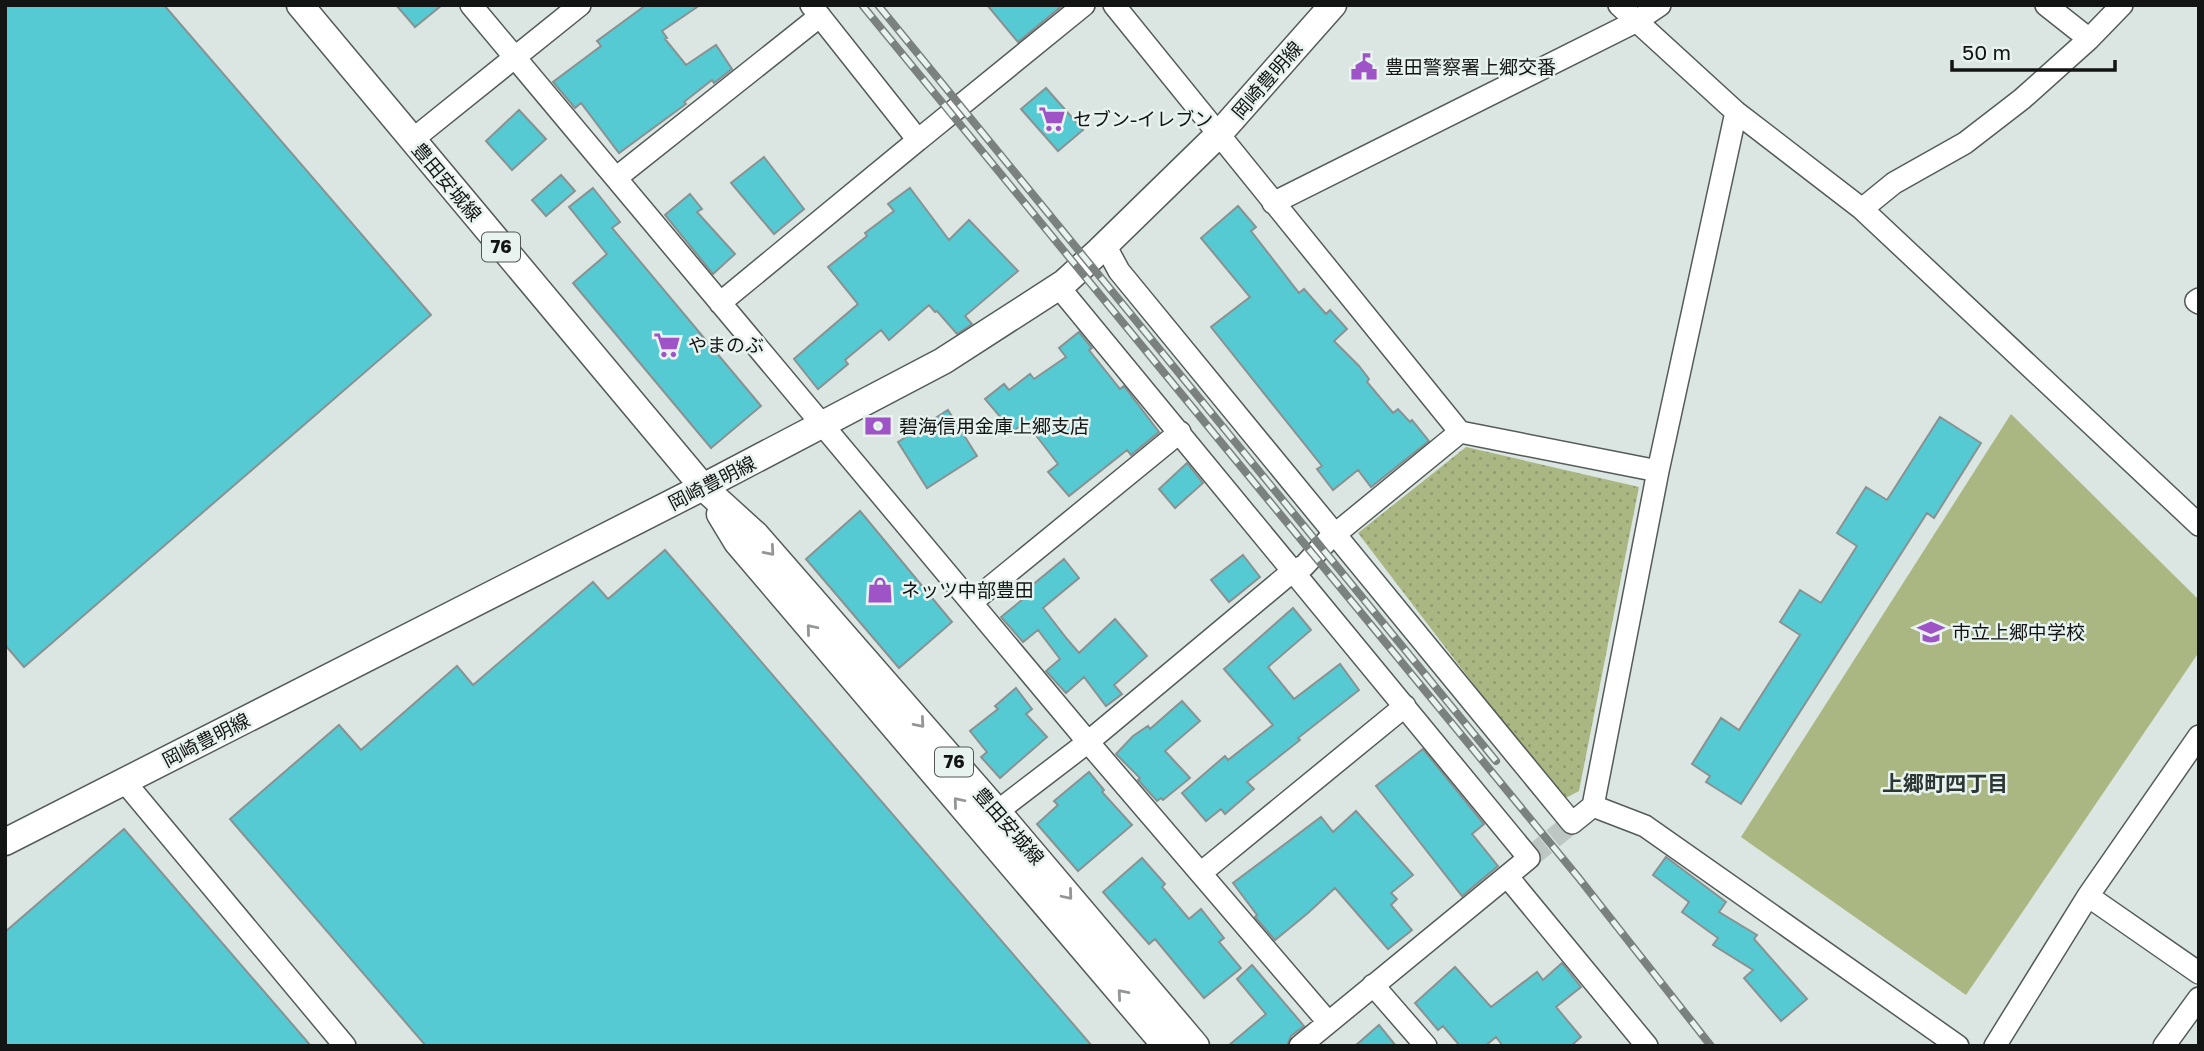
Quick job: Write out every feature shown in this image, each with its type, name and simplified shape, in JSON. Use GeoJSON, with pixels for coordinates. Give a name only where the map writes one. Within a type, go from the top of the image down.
{"type":"FeatureCollection","features":[{"type":"Feature","properties":{"kind":"main road","name":"豊田安城線"},"geometry":{"type":"LineString","coordinates":[[300,5],[703,487],[737,542],[1196,1046]]}},
{"type":"Feature","properties":{"kind":"main road","name":"岡崎豊明線"},"geometry":{"type":"LineString","coordinates":[[5,842],[824,425],[943,361],[1058,286],[1105,245],[1218,135],[1333,5]]}},
{"type":"Feature","properties":{"kind":"main road","name":"豊田安城線"},"geometry":{"type":"LineString","coordinates":[[987,819],[1166,1046]]}},
{"type":"Feature","properties":{"kind":"street"},"geometry":{"type":"LineString","coordinates":[[471,5],[1088,742],[1328,1022]]}},
{"type":"Feature","properties":{"kind":"street"},"geometry":{"type":"LineString","coordinates":[[412,140],[580,5]]}},
{"type":"Feature","properties":{"kind":"street"},"geometry":{"type":"LineString","coordinates":[[720,303],[1084,5]]}},
{"type":"Feature","properties":{"kind":"street"},"geometry":{"type":"LineString","coordinates":[[1114,5],[1460,432],[1658,471]]}},
{"type":"Feature","properties":{"kind":"street"},"geometry":{"type":"LineString","coordinates":[[1619,5],[1736,113],[1862,209],[2191,503],[2199,525]]}},
{"type":"Feature","properties":{"kind":"street"},"geometry":{"type":"LineString","coordinates":[[1273,202],[1635,22],[1660,5]]}},
{"type":"Feature","properties":{"kind":"street"},"geometry":{"type":"LineString","coordinates":[[2046,5],[2089,39]]}},
{"type":"Feature","properties":{"kind":"street"},"geometry":{"type":"LineString","coordinates":[[1862,209],[1894,183],[1965,144],[2022,99],[2089,39],[2122,5]]}},
{"type":"Feature","properties":{"kind":"street"},"geometry":{"type":"LineString","coordinates":[[615,177],[816,11],[918,140]]}},
{"type":"Feature","properties":{"kind":"street"},"geometry":{"type":"LineString","coordinates":[[1105,245],[1119,271],[1572,823],[1593,806],[1658,471],[1736,113]]}},
{"type":"Feature","properties":{"kind":"street"},"geometry":{"type":"LineString","coordinates":[[1058,286],[1529,858],[1300,1046]]}},
{"type":"Feature","properties":{"kind":"street"},"geometry":{"type":"LineString","coordinates":[[972,602],[1180,432]]}},
{"type":"Feature","properties":{"kind":"street"},"geometry":{"type":"LineString","coordinates":[[987,819],[1088,742],[1294,570],[1304,565],[1336,533],[1460,432]]}},
{"type":"Feature","properties":{"kind":"street"},"geometry":{"type":"LineString","coordinates":[[1202,872],[1405,706]]}},
{"type":"Feature","properties":{"kind":"street"},"geometry":{"type":"LineString","coordinates":[[1995,1046],[2088,896],[2199,736]]}},
{"type":"Feature","properties":{"kind":"street"},"geometry":{"type":"LineString","coordinates":[[124,781],[345,1046]]}},
{"type":"Feature","properties":{"kind":"street"},"geometry":{"type":"LineString","coordinates":[[1593,806],[1645,826],[1958,1046]]}},
{"type":"Feature","properties":{"kind":"street"},"geometry":{"type":"LineString","coordinates":[[1507,876],[1647,1046]]}},
{"type":"Feature","properties":{"kind":"street"},"geometry":{"type":"LineString","coordinates":[[2088,896],[2199,973]]}},
{"type":"Feature","properties":{"kind":"street"},"geometry":{"type":"LineString","coordinates":[[1373,985],[1426,1046]]}},
{"type":"Feature","properties":{"kind":"street"},"geometry":{"type":"LineString","coordinates":[[2164,1046],[2199,999]]}},
{"type":"Feature","properties":{"kind":"green space"},"geometry":{"type":"Polygon","coordinates":[[[2011,414],[2199,600],[2199,652],[1966,995],[1741,837],[2011,414]]]}},
{"type":"Feature","properties":{"kind":"green space"},"geometry":{"type":"Polygon","coordinates":[[[1466,447],[1639,487],[1579,791],[1562,800],[1358,533],[1466,447]]]}},
{"type":"Feature","properties":{"kind":"building"},"geometry":{"type":"Polygon","coordinates":[[[5,5],[164,5],[431,315],[24,667],[5,645],[5,5]]]}},
{"type":"Feature","properties":{"kind":"building"},"geometry":{"type":"Polygon","coordinates":[[[396,5],[442,5],[415,27],[396,5]]]}},
{"type":"Feature","properties":{"kind":"building"},"geometry":{"type":"Polygon","coordinates":[[[646,5],[700,5],[662,31],[667,38],[665,39],[686,65],[716,45],[732,69],[714,83],[712,80],[684,102],[686,104],[619,153],[581,103],[575,108],[553,82],[601,46],[597,41],[646,5]]]}},
{"type":"Feature","properties":{"kind":"building"},"geometry":{"type":"Polygon","coordinates":[[[987,5],[1063,5],[1018,42],[987,5]]]}},
{"type":"Feature","properties":{"kind":"building","name":"セブン-イレブン"},"geometry":{"type":"Polygon","coordinates":[[[1046,88],[1083,130],[1058,151],[1021,109],[1046,88]]]}},
{"type":"Feature","properties":{"kind":"building"},"geometry":{"type":"Polygon","coordinates":[[[519,110],[546,139],[512,170],[486,141],[519,110]]]}},
{"type":"Feature","properties":{"kind":"building"},"geometry":{"type":"Polygon","coordinates":[[[764,157],[804,209],[774,234],[731,183],[764,157]]]}},
{"type":"Feature","properties":{"kind":"building"},"geometry":{"type":"Polygon","coordinates":[[[561,175],[575,191],[546,216],[532,200],[561,175]]]}},
{"type":"Feature","properties":{"kind":"building","name":"やまのぶ"},"geometry":{"type":"Polygon","coordinates":[[[593,188],[620,222],[612,228],[761,406],[711,448],[573,283],[607,254],[569,207],[593,188]]]}},
{"type":"Feature","properties":{"kind":"building"},"geometry":{"type":"Polygon","coordinates":[[[910,188],[949,240],[969,220],[1018,271],[965,316],[972,324],[957,334],[929,305],[889,340],[881,330],[845,360],[848,364],[818,389],[794,359],[858,304],[828,267],[894,211],[888,204],[910,188]]]}},
{"type":"Feature","properties":{"kind":"building"},"geometry":{"type":"Polygon","coordinates":[[[690,194],[702,209],[697,212],[735,254],[713,274],[665,215],[690,194]]]}},
{"type":"Feature","properties":{"kind":"building"},"geometry":{"type":"Polygon","coordinates":[[[1238,206],[1256,227],[1251,231],[1299,293],[1304,289],[1326,314],[1330,310],[1347,329],[1334,341],[1359,366],[1369,379],[1367,382],[1393,413],[1398,409],[1410,422],[1412,420],[1429,441],[1371,487],[1358,470],[1333,490],[1317,469],[1322,466],[1211,327],[1250,297],[1201,238],[1238,206]]]}},
{"type":"Feature","properties":{"kind":"building"},"geometry":{"type":"Polygon","coordinates":[[[1079,332],[1092,348],[1089,350],[1120,389],[1124,386],[1159,432],[1131,455],[1127,450],[1069,496],[1048,472],[1058,464],[1025,421],[1013,432],[985,399],[1004,384],[1009,390],[1030,374],[1034,379],[1066,357],[1059,348],[1079,332]]]}},
{"type":"Feature","properties":{"kind":"building"},"geometry":{"type":"Polygon","coordinates":[[[948,410],[977,456],[927,488],[898,442],[948,410]]]}},
{"type":"Feature","properties":{"kind":"building"},"geometry":{"type":"Polygon","coordinates":[[[1940,417],[1981,443],[1934,518],[1927,513],[1741,804],[1706,782],[1710,776],[1692,764],[1721,718],[1739,730],[1800,635],[1780,622],[1800,590],[1821,603],[1857,546],[1837,533],[1866,487],[1887,500],[1940,417]]]}},
{"type":"Feature","properties":{"kind":"building"},"geometry":{"type":"Polygon","coordinates":[[[1187,463],[1203,483],[1175,508],[1159,489],[1187,463]]]}},
{"type":"Feature","properties":{"kind":"building","name":"ネッツ中部豊田"},"geometry":{"type":"Polygon","coordinates":[[[860,511],[952,622],[899,668],[806,559],[860,511]]]}},
{"type":"Feature","properties":{"kind":"building"},"geometry":{"type":"Polygon","coordinates":[[[665,550],[1092,1046],[426,1046],[230,819],[339,725],[361,750],[457,666],[473,685],[593,582],[608,599],[665,550]]]}},
{"type":"Feature","properties":{"kind":"building"},"geometry":{"type":"Polygon","coordinates":[[[1243,555],[1260,577],[1229,602],[1211,580],[1243,555]]]}},
{"type":"Feature","properties":{"kind":"building"},"geometry":{"type":"Polygon","coordinates":[[[1064,559],[1079,578],[1043,608],[1067,639],[1079,653],[1115,619],[1147,656],[1114,685],[1122,694],[1106,706],[1084,677],[1066,693],[1046,671],[1060,659],[1038,630],[1023,642],[1001,617],[1033,591],[1030,587],[1064,559]]]}},
{"type":"Feature","properties":{"kind":"building"},"geometry":{"type":"Polygon","coordinates":[[[1293,608],[1311,630],[1268,667],[1294,699],[1340,664],[1359,690],[1247,782],[1254,789],[1225,814],[1221,809],[1206,821],[1182,793],[1225,756],[1228,760],[1273,725],[1224,669],[1293,608]]]}},
{"type":"Feature","properties":{"kind":"building"},"geometry":{"type":"Polygon","coordinates":[[[1016,688],[1032,709],[1026,714],[1047,737],[1000,778],[981,757],[987,752],[970,731],[998,709],[995,706],[1016,688]]]}},
{"type":"Feature","properties":{"kind":"building"},"geometry":{"type":"Polygon","coordinates":[[[1182,701],[1200,721],[1165,751],[1190,778],[1163,800],[1161,798],[1157,801],[1138,780],[1140,778],[1116,754],[1133,736],[1148,726],[1150,729],[1182,701]]]}},
{"type":"Feature","properties":{"kind":"building"},"geometry":{"type":"Polygon","coordinates":[[[1423,749],[1484,824],[1472,834],[1498,866],[1462,896],[1376,786],[1423,749]]]}},
{"type":"Feature","properties":{"kind":"building"},"geometry":{"type":"Polygon","coordinates":[[[1089,772],[1104,790],[1102,792],[1132,825],[1078,871],[1037,824],[1058,805],[1054,801],[1089,772]]]}},
{"type":"Feature","properties":{"kind":"building"},"geometry":{"type":"Polygon","coordinates":[[[1356,811],[1413,875],[1391,893],[1397,899],[1391,905],[1412,930],[1388,949],[1335,888],[1275,940],[1255,917],[1257,915],[1233,883],[1321,817],[1333,832],[1356,811]]]}},
{"type":"Feature","properties":{"kind":"building"},"geometry":{"type":"Polygon","coordinates":[[[124,829],[311,1046],[5,1046],[5,932],[124,829]]]}},
{"type":"Feature","properties":{"kind":"building"},"geometry":{"type":"Polygon","coordinates":[[[1666,857],[1726,902],[1719,912],[1757,935],[1754,939],[1807,999],[1781,1021],[1744,978],[1753,970],[1713,945],[1718,938],[1682,912],[1689,902],[1653,875],[1666,857]]]}},
{"type":"Feature","properties":{"kind":"building"},"geometry":{"type":"Polygon","coordinates":[[[1142,858],[1165,884],[1162,887],[1189,919],[1201,909],[1224,938],[1219,942],[1241,968],[1204,998],[1155,939],[1149,944],[1103,892],[1142,858]]]}},
{"type":"Feature","properties":{"kind":"building"},"geometry":{"type":"Polygon","coordinates":[[[1562,963],[1581,987],[1556,1007],[1581,1037],[1571,1046],[1503,1046],[1496,1037],[1485,1046],[1460,1046],[1443,1026],[1438,1030],[1415,1003],[1455,967],[1491,1007],[1537,972],[1543,980],[1562,963]]]}},
{"type":"Feature","properties":{"kind":"building"},"geometry":{"type":"Polygon","coordinates":[[[1252,965],[1304,1026],[1291,1036],[1287,1046],[1228,1046],[1266,1014],[1237,979],[1252,965]]]}},
{"type":"Feature","properties":{"kind":"building"},"geometry":{"type":"Polygon","coordinates":[[[1379,1025],[1396,1046],[1355,1046],[1379,1025]]]}},
{"type":"Feature","properties":{"kind":"tunnel"},"geometry":{"type":"LineString","coordinates":[[1529,858],[1572,823]]}},
{"type":"Feature","properties":{"kind":"railway"},"geometry":{"type":"LineString","coordinates":[[862,5],[1578,877],[1711,1046]]}},
{"type":"Feature","properties":{"kind":"railway"},"geometry":{"type":"LineString","coordinates":[[878,5],[1496,761]]}},
{"type":"Feature","properties":{"kind":"place","name":"豊田警察署上郷交番"},"geometry":{"type":"Point","coordinates":[1364,67]}},
{"type":"Feature","properties":{"kind":"place","name":"セブン-イレブン"},"geometry":{"type":"Point","coordinates":[1052,119]}},
{"type":"Feature","properties":{"kind":"place","name":"やまのぶ"},"geometry":{"type":"Point","coordinates":[667,345]}},
{"type":"Feature","properties":{"kind":"place","name":"碧海信用金庫上郷支店"},"geometry":{"type":"Point","coordinates":[878,426]}},
{"type":"Feature","properties":{"kind":"place","name":"ネッツ中部豊田"},"geometry":{"type":"Point","coordinates":[880,590]}},
{"type":"Feature","properties":{"kind":"place","name":"市立上郷中学校"},"geometry":{"type":"Point","coordinates":[1931,632]}},
{"type":"Feature","properties":{"kind":"district","name":"上郷町四丁目"},"geometry":{"type":"Point","coordinates":[1945,784]}}]}
